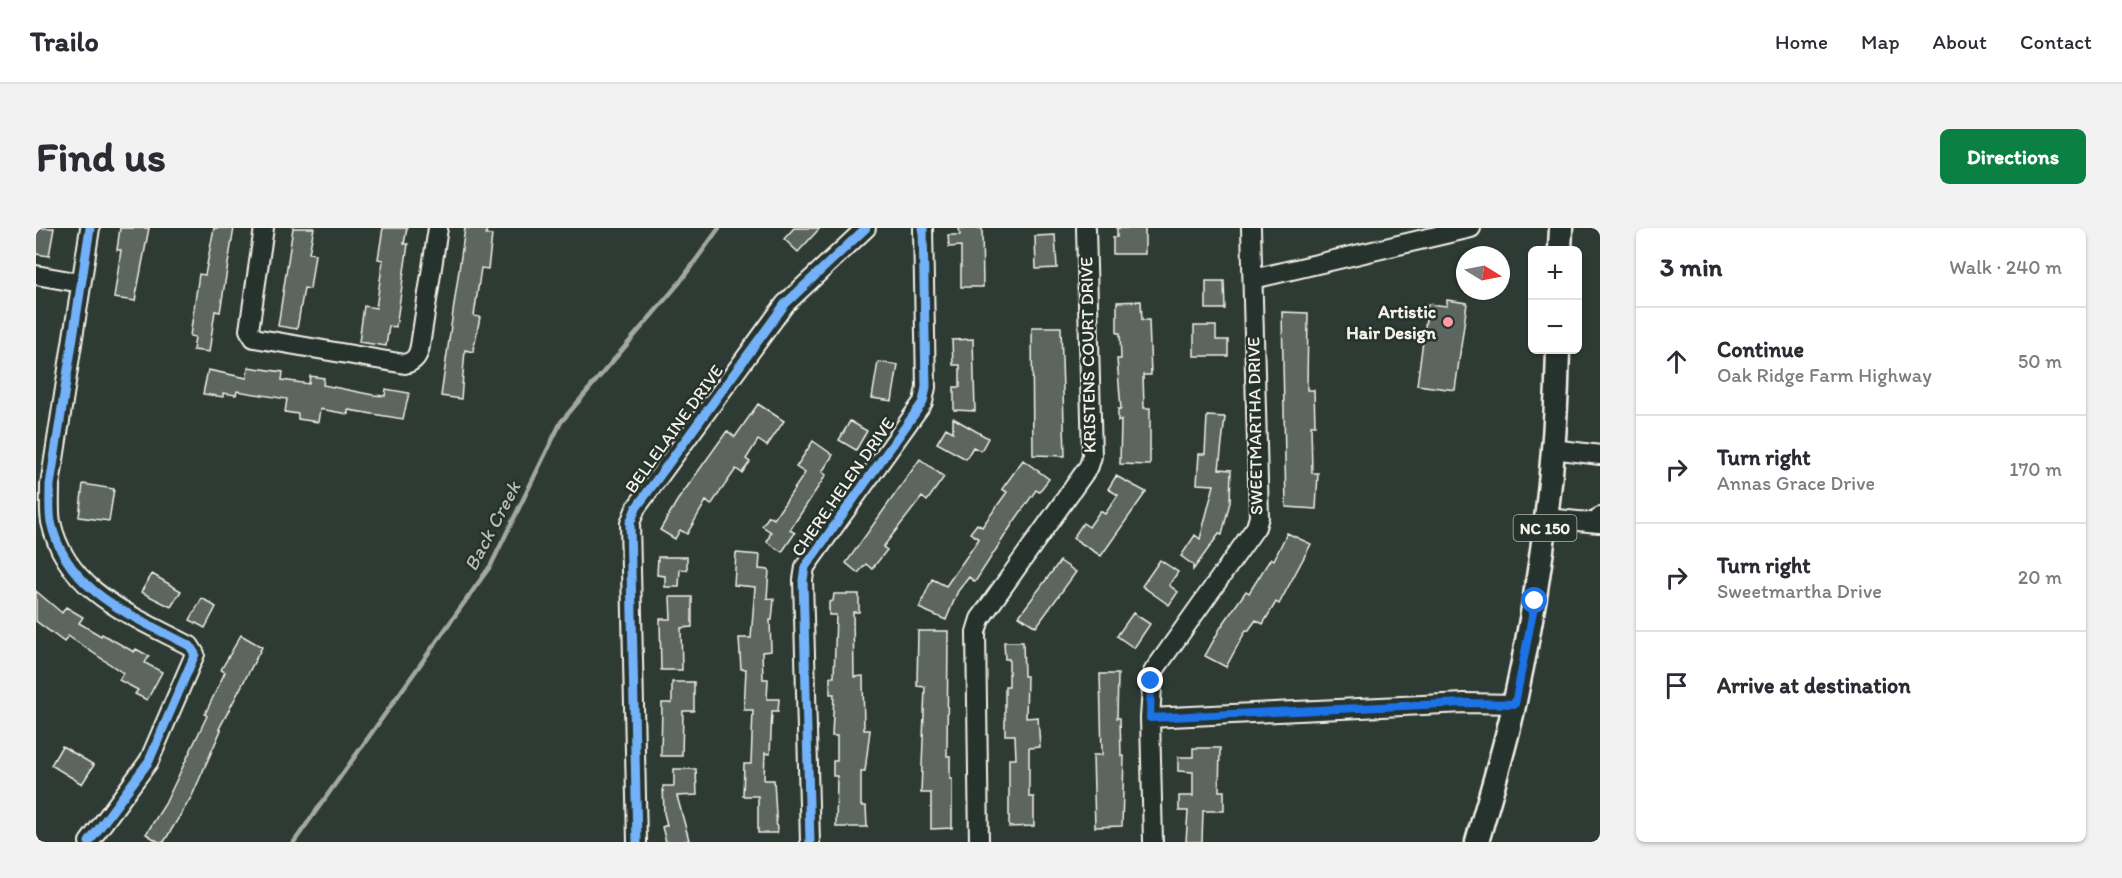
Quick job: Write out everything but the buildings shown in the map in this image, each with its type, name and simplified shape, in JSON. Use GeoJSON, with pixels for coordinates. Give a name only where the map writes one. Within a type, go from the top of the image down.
{"type":"FeatureCollection","features":[{"type":"Feature","properties":{"kind":"main road"},"geometry":{"type":"LineString","coordinates":[[1560,246],[1561,228]]}},
{"type":"Feature","properties":{"kind":"main road","name":"NC 150"},"geometry":{"type":"LineString","coordinates":[[1477,842],[1515,704],[1535,601],[1546,518],[1558,354]]}},
{"type":"Feature","properties":{"kind":"street"},"geometry":{"type":"LineString","coordinates":[[89,842],[148,761],[195,654],[190,646],[99,597],[71,569],[58,546],[51,520],[50,485],[90,228]]}},
{"type":"Feature","properties":{"kind":"street"},"geometry":{"type":"LineString","coordinates":[[264,228],[249,330],[254,338],[405,364],[417,356],[420,346],[438,228]]}},
{"type":"Feature","properties":{"kind":"street","name":"BELLELAINE DRIVE"},"geometry":{"type":"LineString","coordinates":[[637,842],[630,524],[636,508],[785,304],[866,228]]}},
{"type":"Feature","properties":{"kind":"street","name":"CHERE HELEN DRIVE"},"geometry":{"type":"LineString","coordinates":[[810,842],[805,567],[923,402],[926,387],[923,228]]}},
{"type":"Feature","properties":{"kind":"street","name":"KRISTENS COURT DRIVE"},"geometry":{"type":"LineString","coordinates":[[980,842],[976,632],[980,619],[1089,466],[1092,456],[1086,228]]}},
{"type":"Feature","properties":{"kind":"street","name":"SWEETMARTHA DRIVE"},"geometry":{"type":"LineString","coordinates":[[1153,842],[1150,718],[1153,672],[1256,527],[1259,517],[1251,228]]}},
{"type":"Feature","properties":{"kind":"street"},"geometry":{"type":"LineString","coordinates":[[1253,279],[1471,228]]}},
{"type":"Feature","properties":{"kind":"street"},"geometry":{"type":"LineString","coordinates":[[36,274],[81,283]]}},
{"type":"Feature","properties":{"kind":"street"},"geometry":{"type":"LineString","coordinates":[[1552,449],[1600,455]]}},
{"type":"Feature","properties":{"kind":"street"},"geometry":{"type":"LineString","coordinates":[[1546,518],[1599,523],[1600,518]]}},
{"type":"Feature","properties":{"kind":"street"},"geometry":{"type":"LineString","coordinates":[[1150,718],[1465,703],[1515,704]]}},
{"type":"Feature","properties":{"kind":"waterway","name":"Back Creek"},"geometry":{"type":"LineString","coordinates":[[294,842],[491,565],[561,422],[680,282],[719,228]]}},
{"type":"Feature","properties":{"kind":"cycle path"},"geometry":{"type":"LineString","coordinates":[[89,842],[149,761],[195,654],[190,646],[125,612],[87,584],[71,567],[59,546],[51,522],[50,485],[90,228]]}},
{"type":"Feature","properties":{"kind":"cycle path"},"geometry":{"type":"LineString","coordinates":[[637,842],[630,523],[636,508],[785,304],[866,228]]}},
{"type":"Feature","properties":{"kind":"cycle path"},"geometry":{"type":"LineString","coordinates":[[810,842],[803,580],[805,567],[923,402],[926,387],[923,228]]}},
{"type":"Feature","properties":{"kind":"place","name":"Artistic Hair Design"},"geometry":{"type":"Point","coordinates":[1448,322]}},
{"type":"Feature","properties":{"kind":"route"},"geometry":{"type":"LineString","coordinates":[[1151,681],[1150,718],[1465,703],[1515,704],[1535,601]]}}]}
